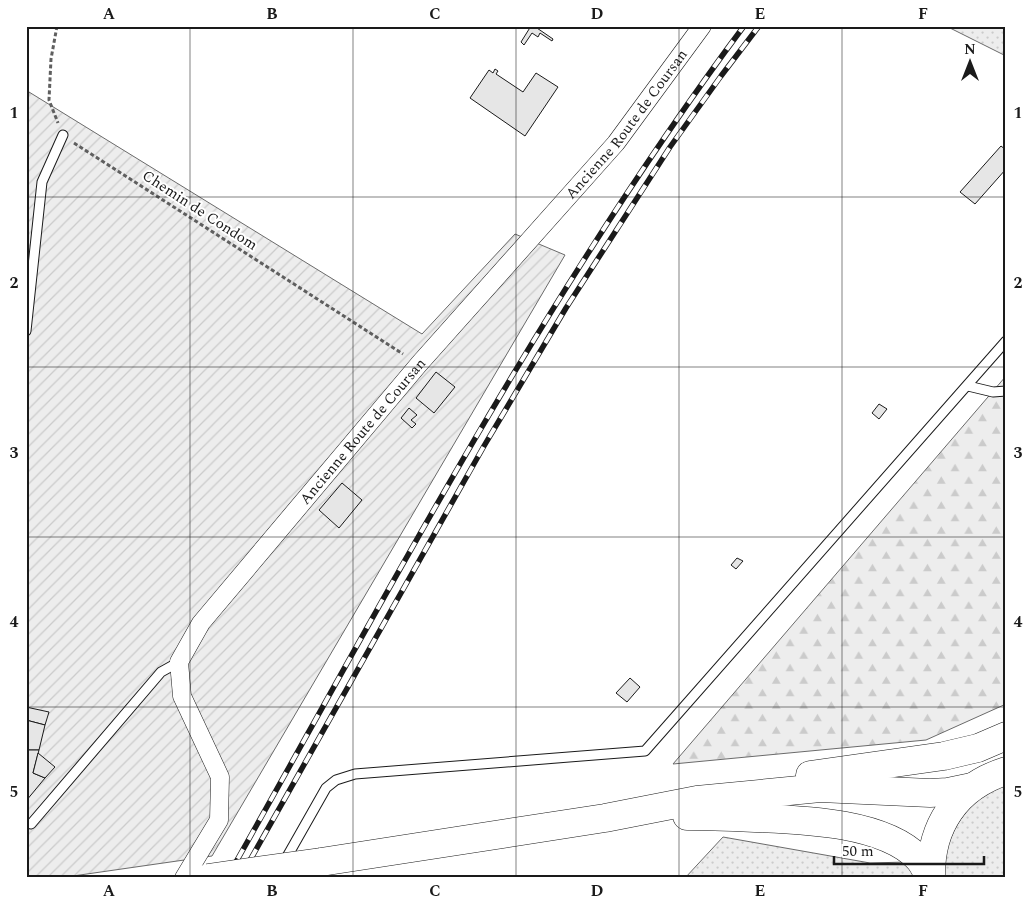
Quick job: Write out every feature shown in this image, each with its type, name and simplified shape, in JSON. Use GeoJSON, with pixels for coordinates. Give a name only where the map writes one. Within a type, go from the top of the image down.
{"type":"FeatureCollection","features":[{"type":"Feature","properties":{"kind":"main road"},"geometry":{"type":"LineString","coordinates":[[411,848],[572,808],[944,756],[978,748],[1006,736]]}},
{"type":"Feature","properties":{"kind":"main road"},"geometry":{"type":"LineString","coordinates":[[930,878],[934,844],[941,824],[951,808],[972,787],[990,776],[1006,771]]}},
{"type":"Feature","properties":{"kind":"main road"},"geometry":{"type":"LineString","coordinates":[[208,878],[605,818],[697,800],[820,788],[930,793],[948,792],[972,787]]}},
{"type":"Feature","properties":{"kind":"main road"},"geometry":{"type":"LineString","coordinates":[[605,818],[704,816],[792,819],[844,826],[880,835],[904,848],[920,859],[930,878]]}},
{"type":"Feature","properties":{"kind":"street","name":"Ancienne Route de Coursan"},"geometry":{"type":"LineString","coordinates":[[178,662],[201,623],[419,364],[616,143],[702,26]]}},
{"type":"Feature","properties":{"kind":"street"},"geometry":{"type":"LineString","coordinates":[[178,662],[182,696],[220,777],[219,820],[184,878]]}},
{"type":"Feature","properties":{"kind":"lane"},"geometry":{"type":"LineString","coordinates":[[26,331],[42,182],[63,135]]}},
{"type":"Feature","properties":{"kind":"lane"},"geometry":{"type":"LineString","coordinates":[[275,878],[326,788],[336,780],[355,774],[645,751],[1006,341]]}},
{"type":"Feature","properties":{"kind":"lane"},"geometry":{"type":"LineString","coordinates":[[968,386],[993,392],[1006,391]]}},
{"type":"Feature","properties":{"kind":"lane"},"geometry":{"type":"LineString","coordinates":[[30,824],[161,672],[178,662]]}},
{"type":"Feature","properties":{"kind":"path"},"geometry":{"type":"LineString","coordinates":[[57,26],[51,59],[49,100],[63,135]]}},
{"type":"Feature","properties":{"kind":"path","name":"Chemin de Condom"},"geometry":{"type":"LineString","coordinates":[[63,135],[419,364]]}},
{"type":"Feature","properties":{"kind":"green space"},"geometry":{"type":"Polygon","coordinates":[[[946,26],[1006,26],[1006,56],[946,26]]]}},
{"type":"Feature","properties":{"kind":"green space"},"geometry":{"type":"Polygon","coordinates":[[[29,92],[422,334],[515,234],[565,255],[212,856],[59,878],[26,878],[26,112],[29,92]]]}},
{"type":"Feature","properties":{"kind":"green space"},"geometry":{"type":"Polygon","coordinates":[[[1006,376],[1006,704],[926,740],[673,764],[1006,376]]]}},
{"type":"Feature","properties":{"kind":"green space"},"geometry":{"type":"Polygon","coordinates":[[[1006,785],[1006,878],[685,878],[723,837],[870,863],[944,861],[957,824],[964,814],[983,797],[1006,785]]]}},
{"type":"Feature","properties":{"kind":"building"},"geometry":{"type":"Polygon","coordinates":[[[531,26],[534,26],[553,39],[552,41],[540,33],[538,37],[532,33],[524,45],[521,42],[531,26]]]}},
{"type":"Feature","properties":{"kind":"building"},"geometry":{"type":"Polygon","coordinates":[[[495,69],[498,71],[496,74],[523,92],[536,73],[558,87],[525,136],[470,98],[489,70],[493,73],[495,69]]]}},
{"type":"Feature","properties":{"kind":"building"},"geometry":{"type":"Polygon","coordinates":[[[1001,146],[1006,150],[1006,169],[975,204],[960,192],[1001,146]]]}},
{"type":"Feature","properties":{"kind":"building"},"geometry":{"type":"Polygon","coordinates":[[[436,372],[455,387],[434,413],[416,398],[436,372]]]}},
{"type":"Feature","properties":{"kind":"building"},"geometry":{"type":"Polygon","coordinates":[[[879,404],[887,409],[879,419],[872,413],[879,404]]]}},
{"type":"Feature","properties":{"kind":"building"},"geometry":{"type":"Polygon","coordinates":[[[409,408],[417,415],[411,420],[416,424],[412,428],[401,418],[409,408]]]}},
{"type":"Feature","properties":{"kind":"building"},"geometry":{"type":"Polygon","coordinates":[[[342,483],[362,500],[339,528],[319,510],[342,483]]]}},
{"type":"Feature","properties":{"kind":"building"},"geometry":{"type":"Polygon","coordinates":[[[737,558],[743,561],[736,569],[731,565],[737,558]]]}},
{"type":"Feature","properties":{"kind":"building"},"geometry":{"type":"Polygon","coordinates":[[[630,678],[640,687],[627,702],[616,693],[630,678]]]}},
{"type":"Feature","properties":{"kind":"building"},"geometry":{"type":"Polygon","coordinates":[[[26,707],[49,712],[45,725],[26,720],[26,707]]]}},
{"type":"Feature","properties":{"kind":"building"},"geometry":{"type":"Polygon","coordinates":[[[26,720],[45,725],[39,750],[26,750],[26,720]]]}},
{"type":"Feature","properties":{"kind":"building"},"geometry":{"type":"Polygon","coordinates":[[[26,750],[39,750],[33,773],[45,778],[26,801],[26,750]]]}},
{"type":"Feature","properties":{"kind":"building"},"geometry":{"type":"Polygon","coordinates":[[[38,753],[55,767],[45,778],[33,773],[38,753]]]}},
{"type":"Feature","properties":{"kind":"railway"},"geometry":{"type":"LineString","coordinates":[[227,878],[410,552],[536,337],[602,231],[671,127],[744,26]]}},
{"type":"Feature","properties":{"kind":"railway"},"geometry":{"type":"LineString","coordinates":[[240,878],[484,446],[566,308],[670,147],[759,26]]}}]}
